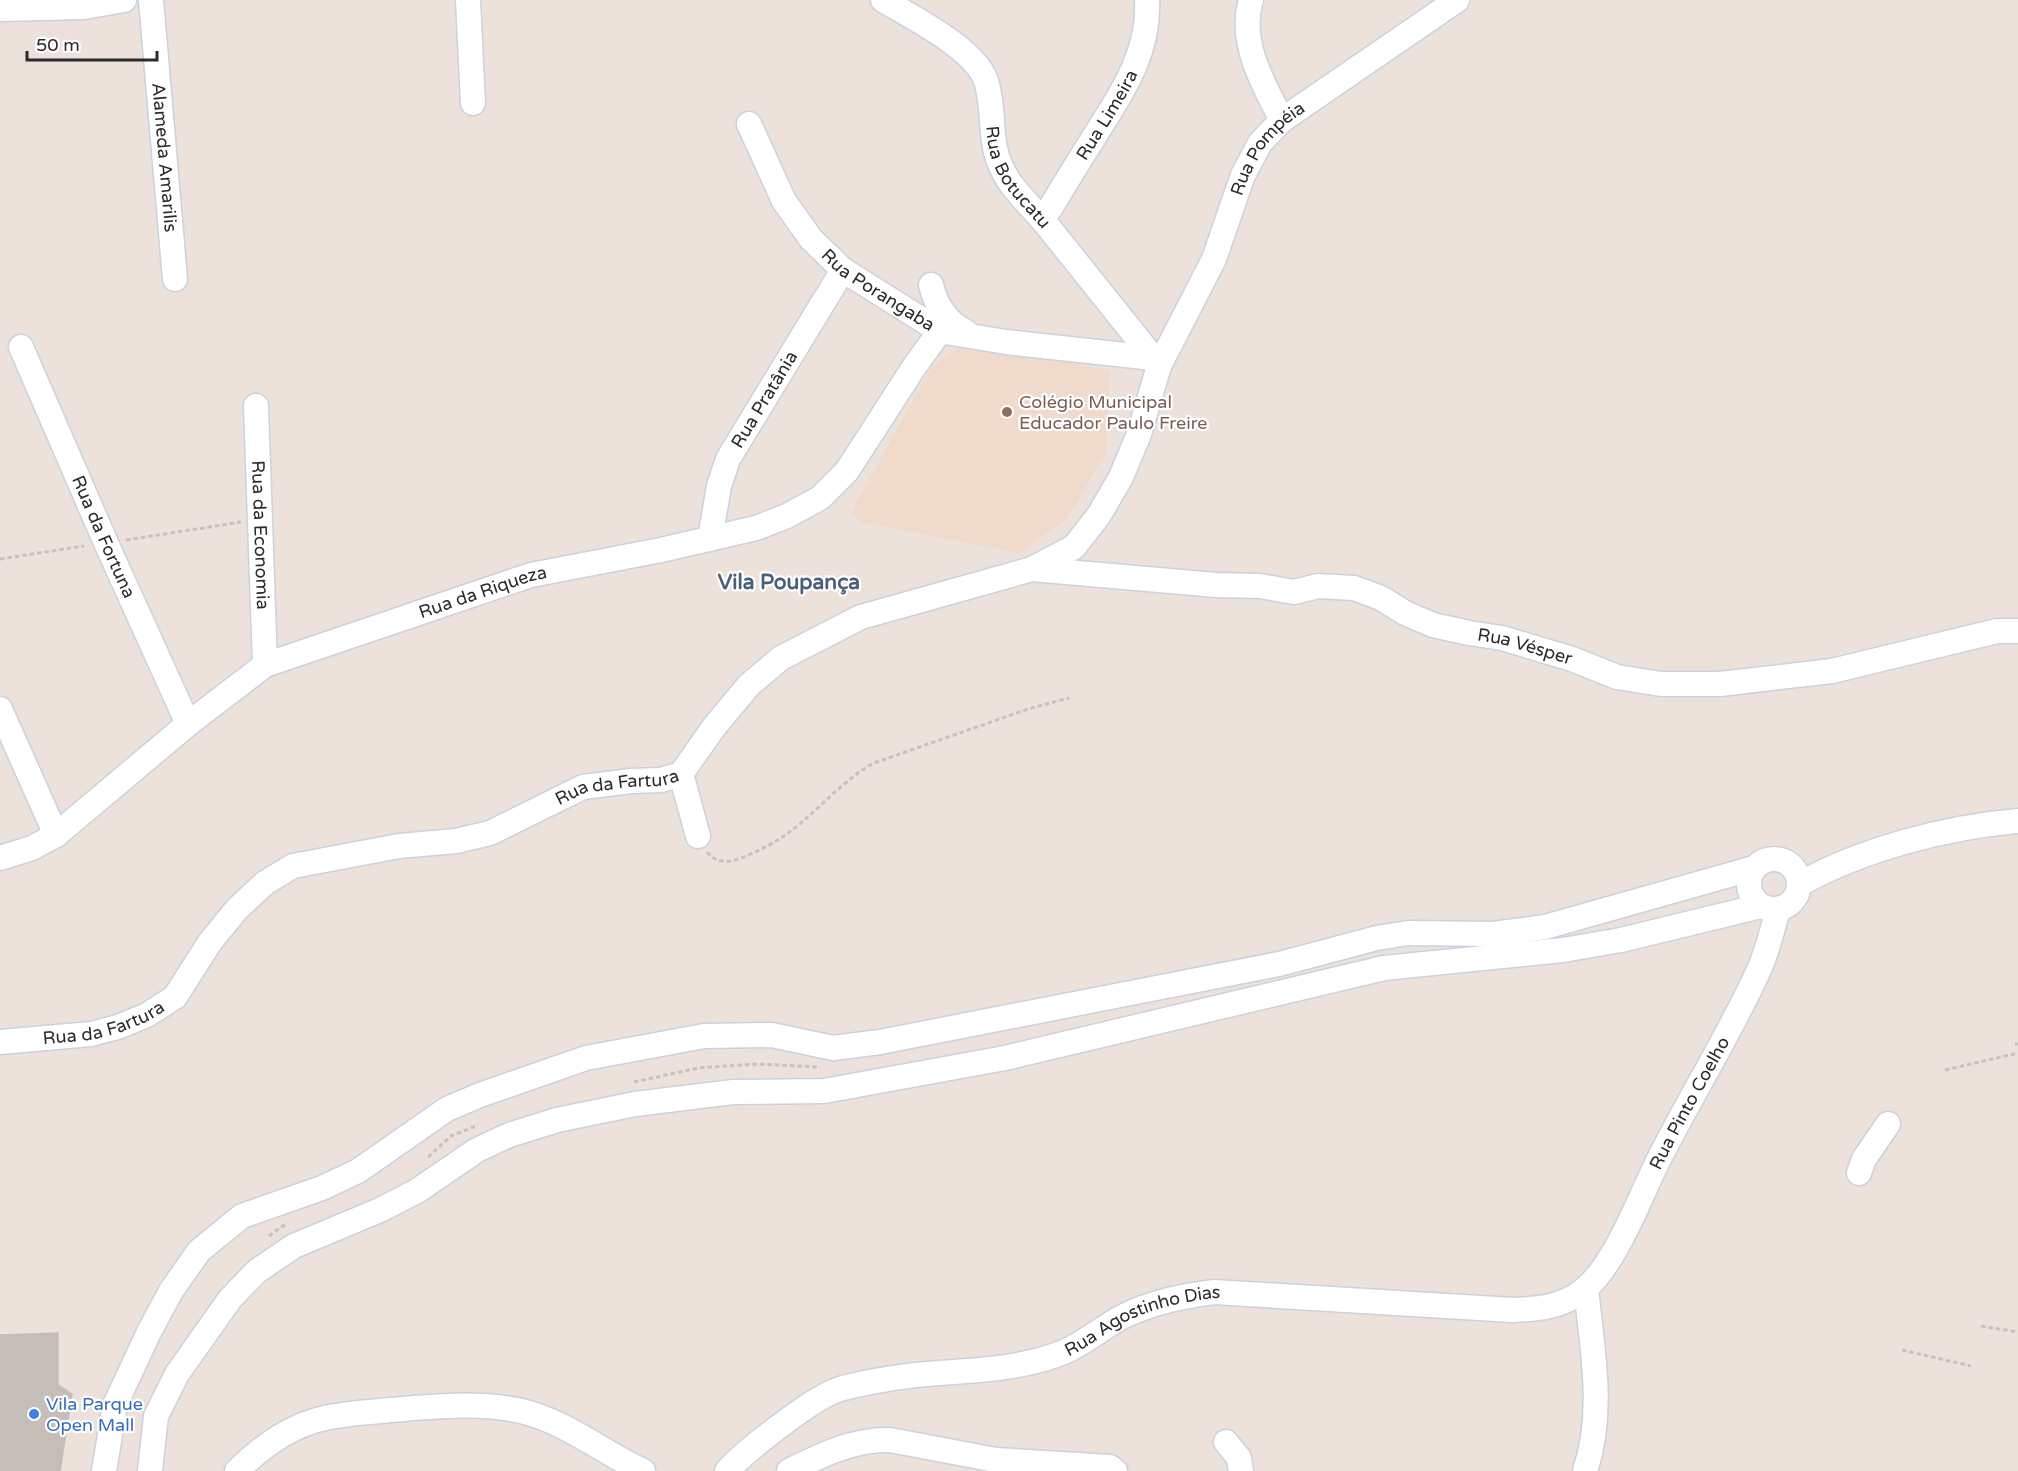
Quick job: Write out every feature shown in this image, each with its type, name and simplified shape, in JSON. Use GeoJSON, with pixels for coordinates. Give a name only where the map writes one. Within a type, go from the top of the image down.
{"type":"FeatureCollection","features":[{"type":"Feature","properties":{"kind":"street"},"geometry":{"type":"LineString","coordinates":[[0,9],[84,7],[124,0]]}},
{"type":"Feature","properties":{"kind":"street","name":"Alameda Amarilis"},"geometry":{"type":"LineString","coordinates":[[151,0],[175,279]]}},
{"type":"Feature","properties":{"kind":"street"},"geometry":{"type":"LineString","coordinates":[[468,0],[473,103]]}},
{"type":"Feature","properties":{"kind":"street","name":"Rua Botucatu"},"geometry":{"type":"LineString","coordinates":[[883,0],[940,34],[964,52],[978,67],[987,82],[992,139],[996,156],[1011,184],[1043,220],[1156,362]]}},
{"type":"Feature","properties":{"kind":"street","name":"Rua Limeira"},"geometry":{"type":"LineString","coordinates":[[1043,220],[1131,78],[1148,14],[1147,0]]}},
{"type":"Feature","properties":{"kind":"street"},"geometry":{"type":"LineString","coordinates":[[1251,0],[1248,35],[1261,81],[1282,120]]}},
{"type":"Feature","properties":{"kind":"street","name":"Rua Pompéia"},"geometry":{"type":"LineString","coordinates":[[1156,362],[1214,259],[1244,175],[1260,143],[1282,120],[1457,0]]}},
{"type":"Feature","properties":{"kind":"street","name":"Rua Porangaba"},"geometry":{"type":"LineString","coordinates":[[749,124],[784,201],[811,238],[843,270],[940,331],[1156,362]]}},
{"type":"Feature","properties":{"kind":"street","name":"Rua Pratânia"},"geometry":{"type":"LineString","coordinates":[[710,539],[719,486],[728,459],[843,270]]}},
{"type":"Feature","properties":{"kind":"street"},"geometry":{"type":"LineString","coordinates":[[931,285],[934,300],[941,312],[955,327],[979,338]]}},
{"type":"Feature","properties":{"kind":"street","name":"Rua da Riqueza"},"geometry":{"type":"LineString","coordinates":[[0,858],[32,848],[56,835],[188,724],[265,665],[531,575],[756,528],[787,516],[820,498],[848,471],[914,367],[940,331]]}},
{"type":"Feature","properties":{"kind":"street","name":"Rua da Fortuna"},"geometry":{"type":"LineString","coordinates":[[21,347],[188,724]]}},
{"type":"Feature","properties":{"kind":"street","name":"Rua da Fartura"},"geometry":{"type":"LineString","coordinates":[[0,1042],[91,1034],[118,1027],[147,1015],[175,997],[210,942],[237,909],[265,883],[293,866],[399,846],[456,841],[478,836],[489,833],[548,803],[584,788],[631,781],[661,780],[681,774],[714,727],[749,685],[781,658],[861,616],[1032,569],[1074,547],[1099,515],[1120,477],[1139,434],[1156,362]]}},
{"type":"Feature","properties":{"kind":"street","name":"Rua da Economia"},"geometry":{"type":"LineString","coordinates":[[256,406],[265,665]]}},
{"type":"Feature","properties":{"kind":"street","name":"Rua Vésper"},"geometry":{"type":"LineString","coordinates":[[1032,569],[1216,585],[1260,586],[1294,592],[1318,586],[1354,588],[1381,598],[1405,613],[1433,625],[1502,638],[1572,659],[1617,677],[1661,684],[1720,684],[1832,671],[1997,631],[2018,631]]}},
{"type":"Feature","properties":{"kind":"street"},"geometry":{"type":"LineString","coordinates":[[0,709],[56,835]]}},
{"type":"Feature","properties":{"kind":"street"},"geometry":{"type":"LineString","coordinates":[[681,774],[698,836]]}},
{"type":"Feature","properties":{"kind":"street"},"geometry":{"type":"LineString","coordinates":[[1800,884],[1822,872],[1900,844],[1988,823],[2018,821]]}},
{"type":"Feature","properties":{"kind":"street"},"geometry":{"type":"LineString","coordinates":[[104,1471],[115,1405],[171,1291],[199,1251],[242,1216],[322,1188],[358,1171],[447,1109],[480,1095],[586,1058],[704,1036],[772,1035],[833,1048],[880,1042],[1279,964],[1377,938],[1408,933],[1493,933],[1545,927],[1754,868],[1769,859],[1786,862],[1798,875],[1800,884],[1794,900],[1787,906],[1621,940],[1563,950],[1384,968],[1005,1058],[824,1091],[733,1092],[635,1104],[557,1120],[509,1135],[477,1150],[417,1191],[380,1210],[294,1246],[257,1271],[230,1299],[177,1374],[156,1416],[150,1471]]}},
{"type":"Feature","properties":{"kind":"street"},"geometry":{"type":"LineString","coordinates":[[1754,868],[1749,875],[1749,893],[1754,901],[1770,908]]}},
{"type":"Feature","properties":{"kind":"street","name":"Rua Pinto Coelho"},"geometry":{"type":"LineString","coordinates":[[1586,1288],[1605,1266],[1758,972],[1770,908]]}},
{"type":"Feature","properties":{"kind":"street"},"geometry":{"type":"LineString","coordinates":[[1859,1173],[1864,1159],[1888,1124]]}},
{"type":"Feature","properties":{"kind":"street"},"geometry":{"type":"LineString","coordinates":[[1586,1288],[1595,1374],[1596,1416],[1586,1471]]}},
{"type":"Feature","properties":{"kind":"street","name":"Rua Agostinho Dias"},"geometry":{"type":"LineString","coordinates":[[727,1471],[739,1457],[812,1404],[839,1389],[915,1375],[980,1371],[1030,1362],[1065,1352],[1123,1316],[1156,1303],[1184,1296],[1214,1292],[1513,1310],[1544,1309],[1568,1300],[1586,1288]]}},
{"type":"Feature","properties":{"kind":"street"},"geometry":{"type":"LineString","coordinates":[[237,1471],[256,1452],[285,1433],[317,1420],[414,1407],[477,1406],[520,1411],[557,1424],[643,1471]]}},
{"type":"Feature","properties":{"kind":"street"},"geometry":{"type":"LineString","coordinates":[[789,1471],[821,1455],[874,1439],[932,1447],[996,1460],[1113,1469]]}},
{"type":"Feature","properties":{"kind":"street"},"geometry":{"type":"LineString","coordinates":[[1226,1442],[1239,1458],[1241,1471]]}},
{"type":"Feature","properties":{"kind":"path"},"geometry":{"type":"LineString","coordinates":[[0,559],[261,519]]}},
{"type":"Feature","properties":{"kind":"path"},"geometry":{"type":"LineString","coordinates":[[698,836],[704,849],[712,858],[720,862],[744,857],[784,837],[855,775],[874,763],[1028,709],[1069,698]]}},
{"type":"Feature","properties":{"kind":"path"},"geometry":{"type":"LineString","coordinates":[[1945,1070],[2018,1053]]}},
{"type":"Feature","properties":{"kind":"path"},"geometry":{"type":"LineString","coordinates":[[1981,1326],[2018,1332]]}},
{"type":"Feature","properties":{"kind":"path"},"geometry":{"type":"LineString","coordinates":[[1902,1350],[1971,1366]]}},
{"type":"Feature","properties":{"kind":"shaded area","name":"Colégio Municipal Educador Paulo Freire"},"geometry":{"type":"Polygon","coordinates":[[[962,345],[1049,358],[1110,371],[1105,454],[1066,520],[1019,553],[861,522],[851,513],[931,368],[962,345]]]}},
{"type":"Feature","properties":{"kind":"building","name":"Vila Parque Open Mall"},"geometry":{"type":"Polygon","coordinates":[[[58,1333],[58,1385],[72,1394],[60,1471],[0,1471],[0,1335],[58,1333]]]}},
{"type":"Feature","properties":{"kind":"place","name":"Colégio Municipal Educador Paulo Freire"},"geometry":{"type":"Point","coordinates":[1007,412]}},
{"type":"Feature","properties":{"kind":"place","name":"Vila Parque Open Mall"},"geometry":{"type":"Point","coordinates":[34,1414]}},
{"type":"Feature","properties":{"kind":"district","name":"Vila Poupança"},"geometry":{"type":"Point","coordinates":[789,582]}}]}
